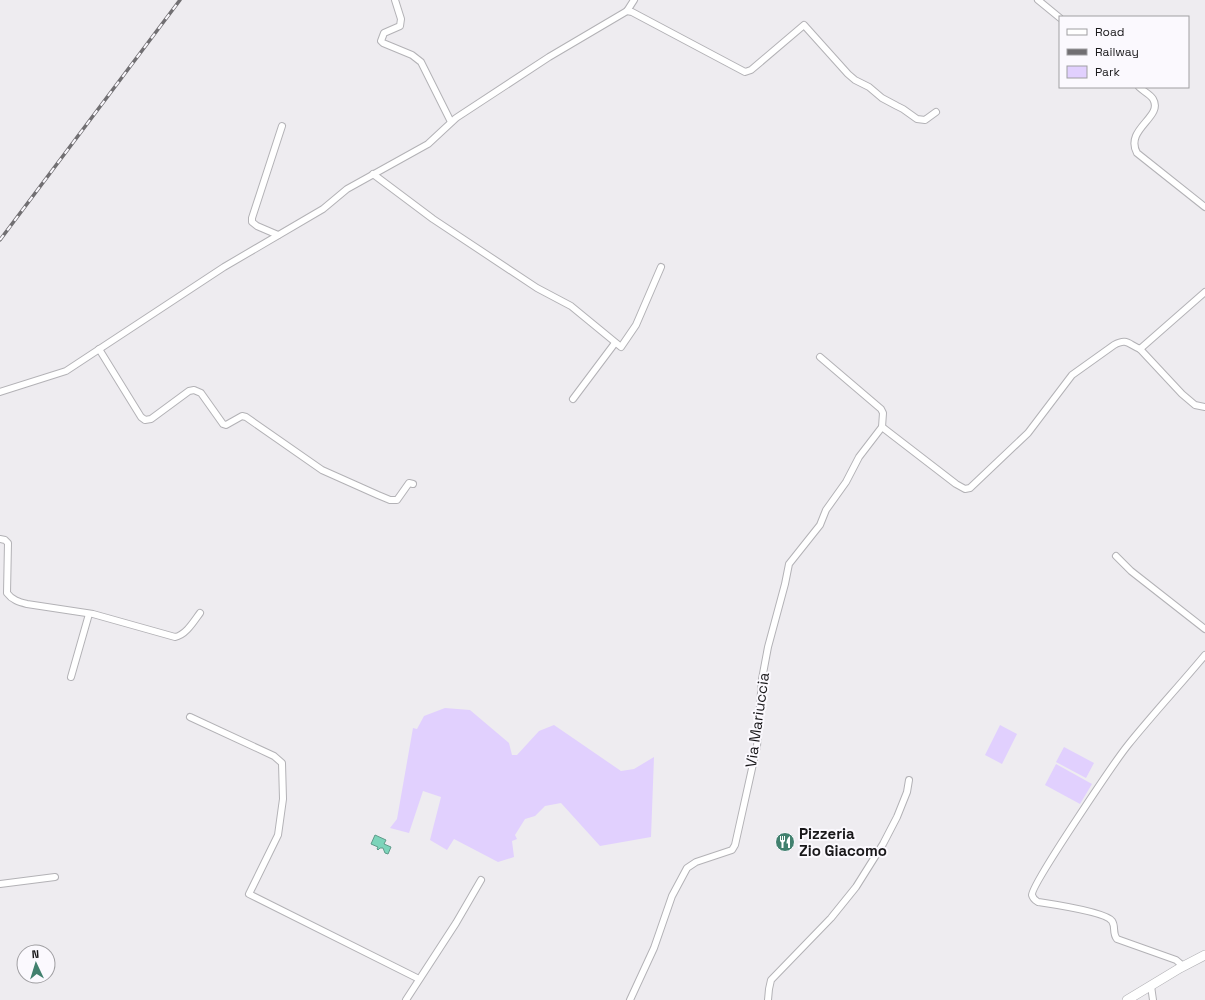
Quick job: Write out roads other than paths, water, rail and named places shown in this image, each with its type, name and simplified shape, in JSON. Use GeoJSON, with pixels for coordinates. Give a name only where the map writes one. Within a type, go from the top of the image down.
{"type":"FeatureCollection","features":[{"type":"Feature","properties":{"kind":"main road"},"geometry":{"type":"LineString","coordinates":[[1127,1000],[1183,966],[1205,955]]}},
{"type":"Feature","properties":{"kind":"street"},"geometry":{"type":"LineString","coordinates":[[395,0],[401,18],[400,26],[384,33],[382,41],[412,55],[421,62],[451,122]]}},
{"type":"Feature","properties":{"kind":"street"},"geometry":{"type":"LineString","coordinates":[[0,392],[66,370],[224,267],[323,209],[347,189],[428,144],[456,118],[549,57],[626,11],[634,0]]}},
{"type":"Feature","properties":{"kind":"street"},"geometry":{"type":"LineString","coordinates":[[1038,0],[1059,17]]}},
{"type":"Feature","properties":{"kind":"street"},"geometry":{"type":"LineString","coordinates":[[626,11],[632,12],[670,31],[745,72],[750,70],[804,25],[848,74],[882,98],[904,109],[919,120],[925,120],[936,112]]}},
{"type":"Feature","properties":{"kind":"street"},"geometry":{"type":"LineString","coordinates":[[1140,88],[1155,101],[1155,106],[1153,113],[1136,135],[1134,148],[1137,153],[1205,207]]}},
{"type":"Feature","properties":{"kind":"street"},"geometry":{"type":"LineString","coordinates":[[278,235],[257,226],[252,222],[252,218],[282,126]]}},
{"type":"Feature","properties":{"kind":"street"},"geometry":{"type":"LineString","coordinates":[[373,174],[433,219],[537,288],[571,306],[621,347],[636,325],[661,267]]}},
{"type":"Feature","properties":{"kind":"street"},"geometry":{"type":"LineString","coordinates":[[1140,349],[1205,292]]}},
{"type":"Feature","properties":{"kind":"street"},"geometry":{"type":"LineString","coordinates":[[820,357],[881,409],[883,413],[882,427],[965,489],[970,488],[1028,433],[1072,375],[1114,345],[1121,342],[1124,341],[1140,349],[1182,394],[1195,405],[1205,407]]}},
{"type":"Feature","properties":{"kind":"street"},"geometry":{"type":"LineString","coordinates":[[573,399],[615,342]]}},
{"type":"Feature","properties":{"kind":"street"},"geometry":{"type":"LineString","coordinates":[[99,349],[141,417],[145,420],[151,419],[189,391],[194,390],[201,393],[223,424],[226,425],[242,416],[246,417],[322,470],[378,495],[390,500],[397,500],[409,483],[414,484]]}},
{"type":"Feature","properties":{"kind":"street","name":"Via Mariuccia"},"geometry":{"type":"LineString","coordinates":[[630,1000],[654,948],[672,896],[687,868],[696,862],[732,850],[735,845],[757,746],[762,679],[768,647],[789,564],[820,525],[826,510],[846,482],[860,457],[882,427]]}},
{"type":"Feature","properties":{"kind":"street"},"geometry":{"type":"LineString","coordinates":[[0,539],[5,540],[8,543],[7,593],[11,598],[27,604],[89,614],[175,637],[185,630],[200,613]]}},
{"type":"Feature","properties":{"kind":"street"},"geometry":{"type":"LineString","coordinates":[[1116,556],[1131,571],[1205,630]]}},
{"type":"Feature","properties":{"kind":"street"},"geometry":{"type":"LineString","coordinates":[[71,677],[89,614]]}},
{"type":"Feature","properties":{"kind":"street"},"geometry":{"type":"LineString","coordinates":[[1183,966],[1176,960],[1117,939],[1114,933],[1114,924],[1112,920],[1108,918],[1084,910],[1038,902],[1032,895],[1043,872],[1111,767],[1205,655]]}},
{"type":"Feature","properties":{"kind":"street"},"geometry":{"type":"LineString","coordinates":[[190,717],[274,756],[282,763],[284,799],[278,835],[249,894],[418,979]]}},
{"type":"Feature","properties":{"kind":"street"},"geometry":{"type":"LineString","coordinates":[[768,1000],[771,980],[831,918],[856,888],[883,844],[897,817],[907,792],[909,780]]}},
{"type":"Feature","properties":{"kind":"street"},"geometry":{"type":"LineString","coordinates":[[0,883],[55,876]]}},
{"type":"Feature","properties":{"kind":"street"},"geometry":{"type":"LineString","coordinates":[[406,1000],[418,979],[456,923],[481,880]]}},
{"type":"Feature","properties":{"kind":"street"},"geometry":{"type":"LineString","coordinates":[[1151,986],[1153,1000]]}},
{"type":"Feature","properties":{"kind":"railway"},"geometry":{"type":"LineString","coordinates":[[0,240],[180,0]]}},
{"type":"Feature","properties":{"kind":"place","name":"Pizzeria Zio Giacomo"},"geometry":{"type":"Point","coordinates":[785,842]}}]}
